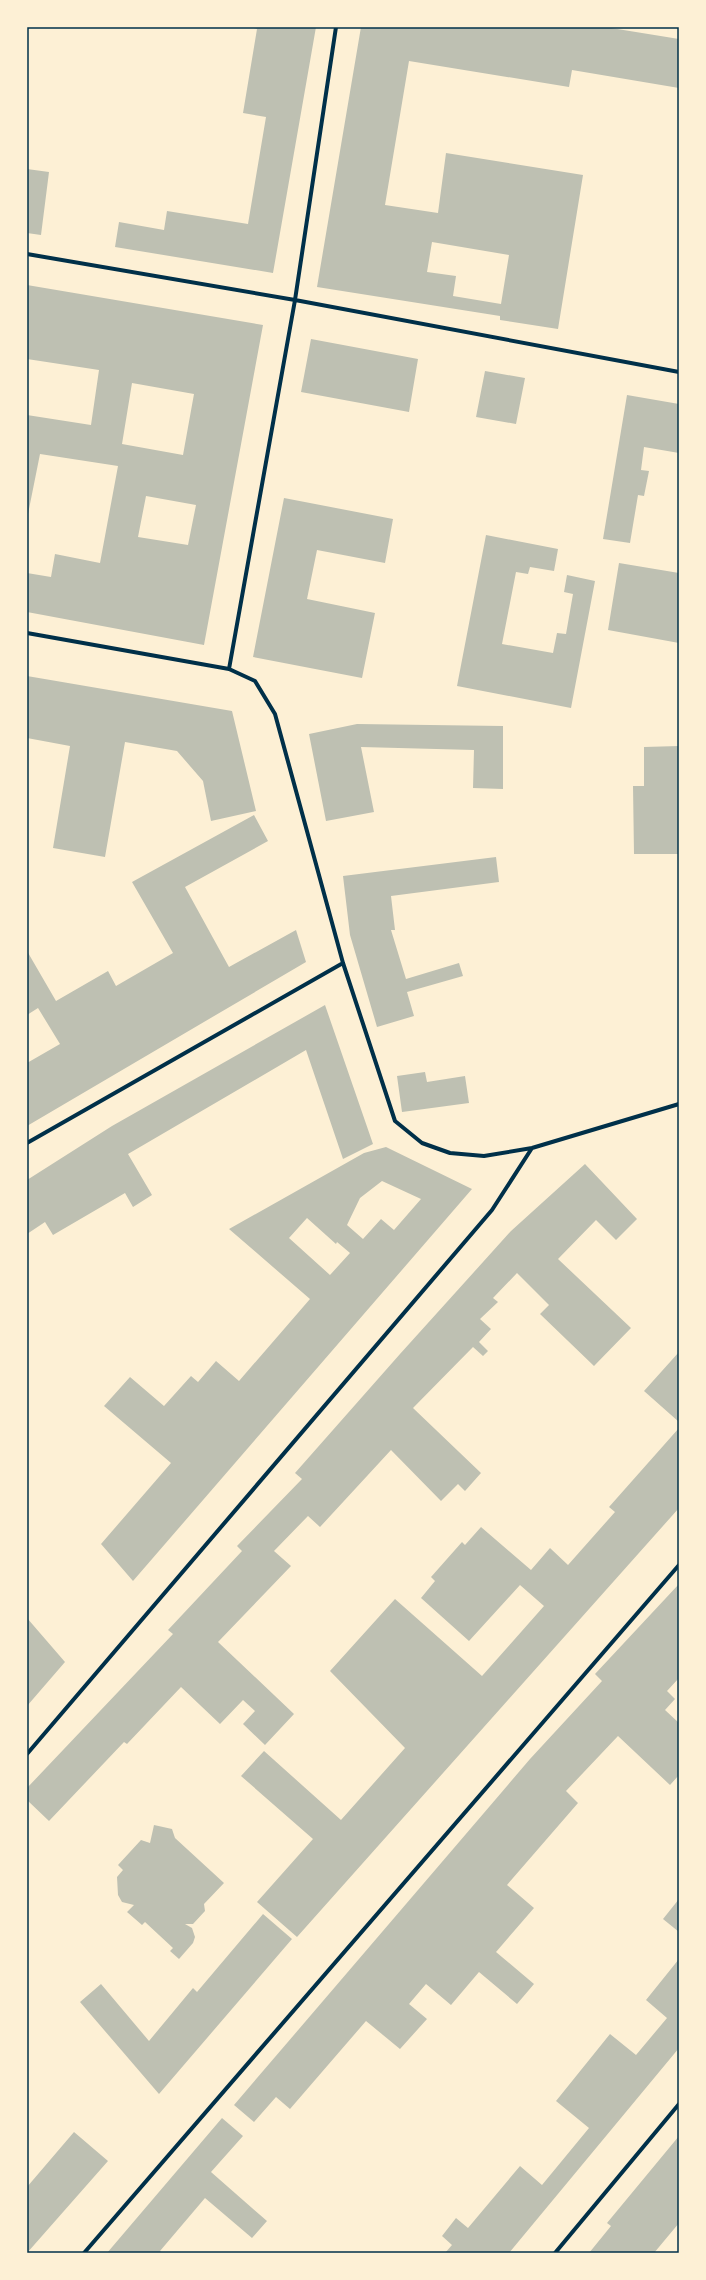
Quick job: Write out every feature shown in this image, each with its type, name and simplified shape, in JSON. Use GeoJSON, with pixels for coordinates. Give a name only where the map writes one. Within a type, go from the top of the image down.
{"type":"FeatureCollection","features":[{"type":"Feature","properties":{"kind":"street"},"geometry":{"type":"LineString","coordinates":[[229,669],[295,300],[336,27]]}},
{"type":"Feature","properties":{"kind":"street"},"geometry":{"type":"LineString","coordinates":[[27,254],[295,300],[679,372]]}},
{"type":"Feature","properties":{"kind":"street"},"geometry":{"type":"LineString","coordinates":[[27,633],[229,669],[255,680],[275,714],[343,963],[395,1121],[422,1143],[450,1153],[484,1156],[532,1148],[679,1104]]}},
{"type":"Feature","properties":{"kind":"street"},"geometry":{"type":"LineString","coordinates":[[27,1143],[343,963]]}},
{"type":"Feature","properties":{"kind":"street"},"geometry":{"type":"LineString","coordinates":[[27,1754],[492,1210],[532,1148]]}},
{"type":"Feature","properties":{"kind":"street"},"geometry":{"type":"LineString","coordinates":[[84,2253],[679,1566]]}},
{"type":"Feature","properties":{"kind":"street"},"geometry":{"type":"LineString","coordinates":[[555,2253],[679,2104]]}},
{"type":"Feature","properties":{"kind":"building"},"geometry":{"type":"Polygon","coordinates":[[[251,27],[316,27],[273,273],[115,247],[119,222],[164,230],[167,211],[248,224],[266,117],[243,113],[257,29],[251,27]]]}},
{"type":"Feature","properties":{"kind":"building"},"geometry":{"type":"Polygon","coordinates":[[[361,27],[605,27],[679,39],[679,88],[572,70],[569,87],[409,61],[385,205],[438,213],[446,153],[583,175],[558,329],[500,320],[500,316],[317,287],[361,27]],[[432,242],[427,272],[456,276],[453,296],[501,304],[509,255],[432,242]]]}},
{"type":"Feature","properties":{"kind":"building"},"geometry":{"type":"Polygon","coordinates":[[[27,169],[49,172],[41,235],[27,233],[27,169]]]}},
{"type":"Feature","properties":{"kind":"building"},"geometry":{"type":"Polygon","coordinates":[[[27,285],[263,325],[204,645],[27,612],[27,573],[51,577],[55,554],[100,563],[118,466],[40,454],[27,519],[27,415],[91,425],[99,370],[27,359],[27,285]],[[132,383],[122,444],[183,455],[194,394],[132,383]],[[146,496],[138,537],[188,545],[196,505],[146,496]]]}},
{"type":"Feature","properties":{"kind":"building"},"geometry":{"type":"Polygon","coordinates":[[[311,339],[418,359],[409,412],[301,392],[311,339]]]}},
{"type":"Feature","properties":{"kind":"building"},"geometry":{"type":"Polygon","coordinates":[[[485,371],[525,378],[516,424],[476,417],[485,371]]]}},
{"type":"Feature","properties":{"kind":"building"},"geometry":{"type":"Polygon","coordinates":[[[627,395],[679,404],[679,453],[644,447],[641,470],[649,471],[644,496],[638,495],[630,543],[603,539],[627,395]]]}},
{"type":"Feature","properties":{"kind":"building"},"geometry":{"type":"Polygon","coordinates":[[[284,498],[393,519],[385,563],[317,550],[307,599],[375,613],[362,678],[253,657],[284,498]]]}},
{"type":"Feature","properties":{"kind":"building"},"geometry":{"type":"Polygon","coordinates":[[[486,535],[558,549],[554,571],[530,567],[528,574],[516,572],[502,644],[553,653],[557,633],[566,634],[573,594],[564,592],[567,575],[595,581],[571,708],[457,686],[486,535]]]}},
{"type":"Feature","properties":{"kind":"building"},"geometry":{"type":"Polygon","coordinates":[[[619,563],[679,573],[679,643],[608,630],[619,563]]]}},
{"type":"Feature","properties":{"kind":"building"},"geometry":{"type":"Polygon","coordinates":[[[27,676],[232,711],[256,811],[211,821],[203,781],[177,751],[125,742],[105,857],[53,848],[70,746],[27,738],[27,676]]]}},
{"type":"Feature","properties":{"kind":"building"},"geometry":{"type":"Polygon","coordinates":[[[357,724],[503,726],[503,789],[473,788],[474,750],[361,747],[374,812],[326,821],[309,734],[357,724]]]}},
{"type":"Feature","properties":{"kind":"building"},"geometry":{"type":"Polygon","coordinates":[[[679,746],[679,854],[634,854],[633,786],[644,786],[644,747],[679,746]]]}},
{"type":"Feature","properties":{"kind":"building"},"geometry":{"type":"Polygon","coordinates":[[[254,815],[268,841],[185,887],[229,967],[296,930],[306,962],[27,1126],[27,1063],[60,1044],[38,1008],[27,1015],[27,951],[56,1001],[108,971],[116,986],[173,953],[132,882],[254,815]]]}},
{"type":"Feature","properties":{"kind":"building"},"geometry":{"type":"Polygon","coordinates":[[[496,857],[499,882],[391,896],[395,930],[391,930],[406,979],[459,963],[463,976],[407,992],[414,1016],[377,1027],[350,935],[343,876],[496,857]]]}},
{"type":"Feature","properties":{"kind":"building"},"geometry":{"type":"Polygon","coordinates":[[[325,1005],[373,1144],[343,1159],[306,1050],[128,1154],[152,1195],[133,1207],[125,1193],[53,1235],[45,1222],[27,1234],[27,1180],[112,1126],[325,1005]]]}},
{"type":"Feature","properties":{"kind":"building"},"geometry":{"type":"Polygon","coordinates":[[[425,1072],[427,1082],[465,1076],[469,1103],[402,1112],[397,1076],[425,1072]]]}},
{"type":"Feature","properties":{"kind":"building"},"geometry":{"type":"Polygon","coordinates":[[[386,1147],[472,1189],[133,1581],[101,1544],[171,1463],[104,1406],[130,1377],[164,1406],[191,1376],[198,1382],[216,1361],[239,1381],[310,1299],[229,1229],[364,1153],[386,1147]],[[382,1181],[360,1198],[347,1225],[363,1239],[381,1219],[394,1230],[421,1199],[382,1181]],[[307,1218],[289,1238],[330,1275],[350,1253],[337,1242],[336,1244],[307,1218]]]}},
{"type":"Feature","properties":{"kind":"building"},"geometry":{"type":"Polygon","coordinates":[[[585,1164],[637,1219],[616,1240],[596,1220],[558,1259],[631,1328],[594,1366],[540,1314],[549,1305],[517,1273],[493,1298],[498,1302],[480,1319],[491,1329],[479,1342],[488,1351],[483,1356],[473,1347],[413,1408],[481,1473],[465,1491],[458,1484],[441,1501],[391,1450],[320,1527],[308,1516],[274,1551],[291,1566],[218,1642],[294,1714],[265,1745],[243,1724],[255,1711],[243,1700],[220,1724],[181,1687],[127,1744],[124,1742],[49,1821],[27,1800],[27,1788],[173,1634],[168,1630],[242,1551],[237,1546],[302,1479],[295,1473],[400,1354],[511,1231],[585,1164]]]}},
{"type":"Feature","properties":{"kind":"building"},"geometry":{"type":"Polygon","coordinates":[[[679,1352],[679,1422],[644,1391],[679,1352]]]}},
{"type":"Feature","properties":{"kind":"building"},"geometry":{"type":"Polygon","coordinates":[[[679,1428],[679,1508],[297,1937],[257,1902],[313,1839],[241,1776],[264,1751],[341,1820],[405,1748],[330,1671],[395,1599],[482,1676],[544,1606],[520,1585],[469,1641],[421,1598],[435,1581],[431,1577],[462,1542],[465,1545],[481,1527],[531,1570],[550,1548],[568,1565],[615,1512],[609,1507],[679,1428]]]}},
{"type":"Feature","properties":{"kind":"building"},"geometry":{"type":"Polygon","coordinates":[[[679,1584],[679,1678],[667,1691],[675,1699],[665,1710],[679,1723],[679,1775],[670,1785],[618,1736],[566,1791],[578,1803],[507,1885],[534,1908],[496,1952],[534,1984],[517,2004],[479,1972],[451,2005],[426,1984],[409,2004],[427,2019],[400,2049],[366,2021],[290,2109],[276,2097],[254,2122],[234,2105],[530,1759],[602,1681],[595,1674],[679,1584]]]}},
{"type":"Feature","properties":{"kind":"building"},"geometry":{"type":"Polygon","coordinates":[[[27,1618],[65,1662],[27,1706],[28,1661],[27,1618]]]}},
{"type":"Feature","properties":{"kind":"building"},"geometry":{"type":"Polygon","coordinates":[[[154,1825],[172,1829],[175,1838],[224,1883],[204,1904],[205,1911],[193,1924],[185,1924],[192,1928],[195,1937],[193,1943],[179,1959],[170,1951],[173,1948],[145,1922],[142,1925],[127,1912],[134,1905],[122,1902],[118,1895],[117,1877],[123,1870],[118,1865],[141,1840],[150,1843],[154,1825]]]}},
{"type":"Feature","properties":{"kind":"building"},"geometry":{"type":"Polygon","coordinates":[[[679,1899],[679,1932],[663,1919],[679,1899]]]}},
{"type":"Feature","properties":{"kind":"building"},"geometry":{"type":"Polygon","coordinates":[[[263,1914],[292,1939],[159,2094],[80,2002],[101,1984],[149,2041],[193,1988],[197,1992],[263,1914]]]}},
{"type":"Feature","properties":{"kind":"building"},"geometry":{"type":"Polygon","coordinates":[[[679,1959],[679,2048],[509,2253],[445,2253],[452,2245],[442,2236],[456,2218],[468,2228],[520,2166],[542,2185],[589,2128],[556,2101],[610,2034],[636,2055],[667,2018],[646,2000],[679,1959]]]}},
{"type":"Feature","properties":{"kind":"building"},"geometry":{"type":"Polygon","coordinates":[[[222,2118],[243,2136],[211,2172],[267,2221],[252,2238],[205,2198],[160,2251],[163,2253],[107,2253],[222,2118]]]}},
{"type":"Feature","properties":{"kind":"building"},"geometry":{"type":"Polygon","coordinates":[[[74,2132],[108,2161],[27,2253],[27,2187],[74,2132]]]}},
{"type":"Feature","properties":{"kind":"building"},"geometry":{"type":"Polygon","coordinates":[[[679,2136],[679,2223],[654,2253],[589,2253],[611,2226],[607,2223],[679,2136]]]}}]}
